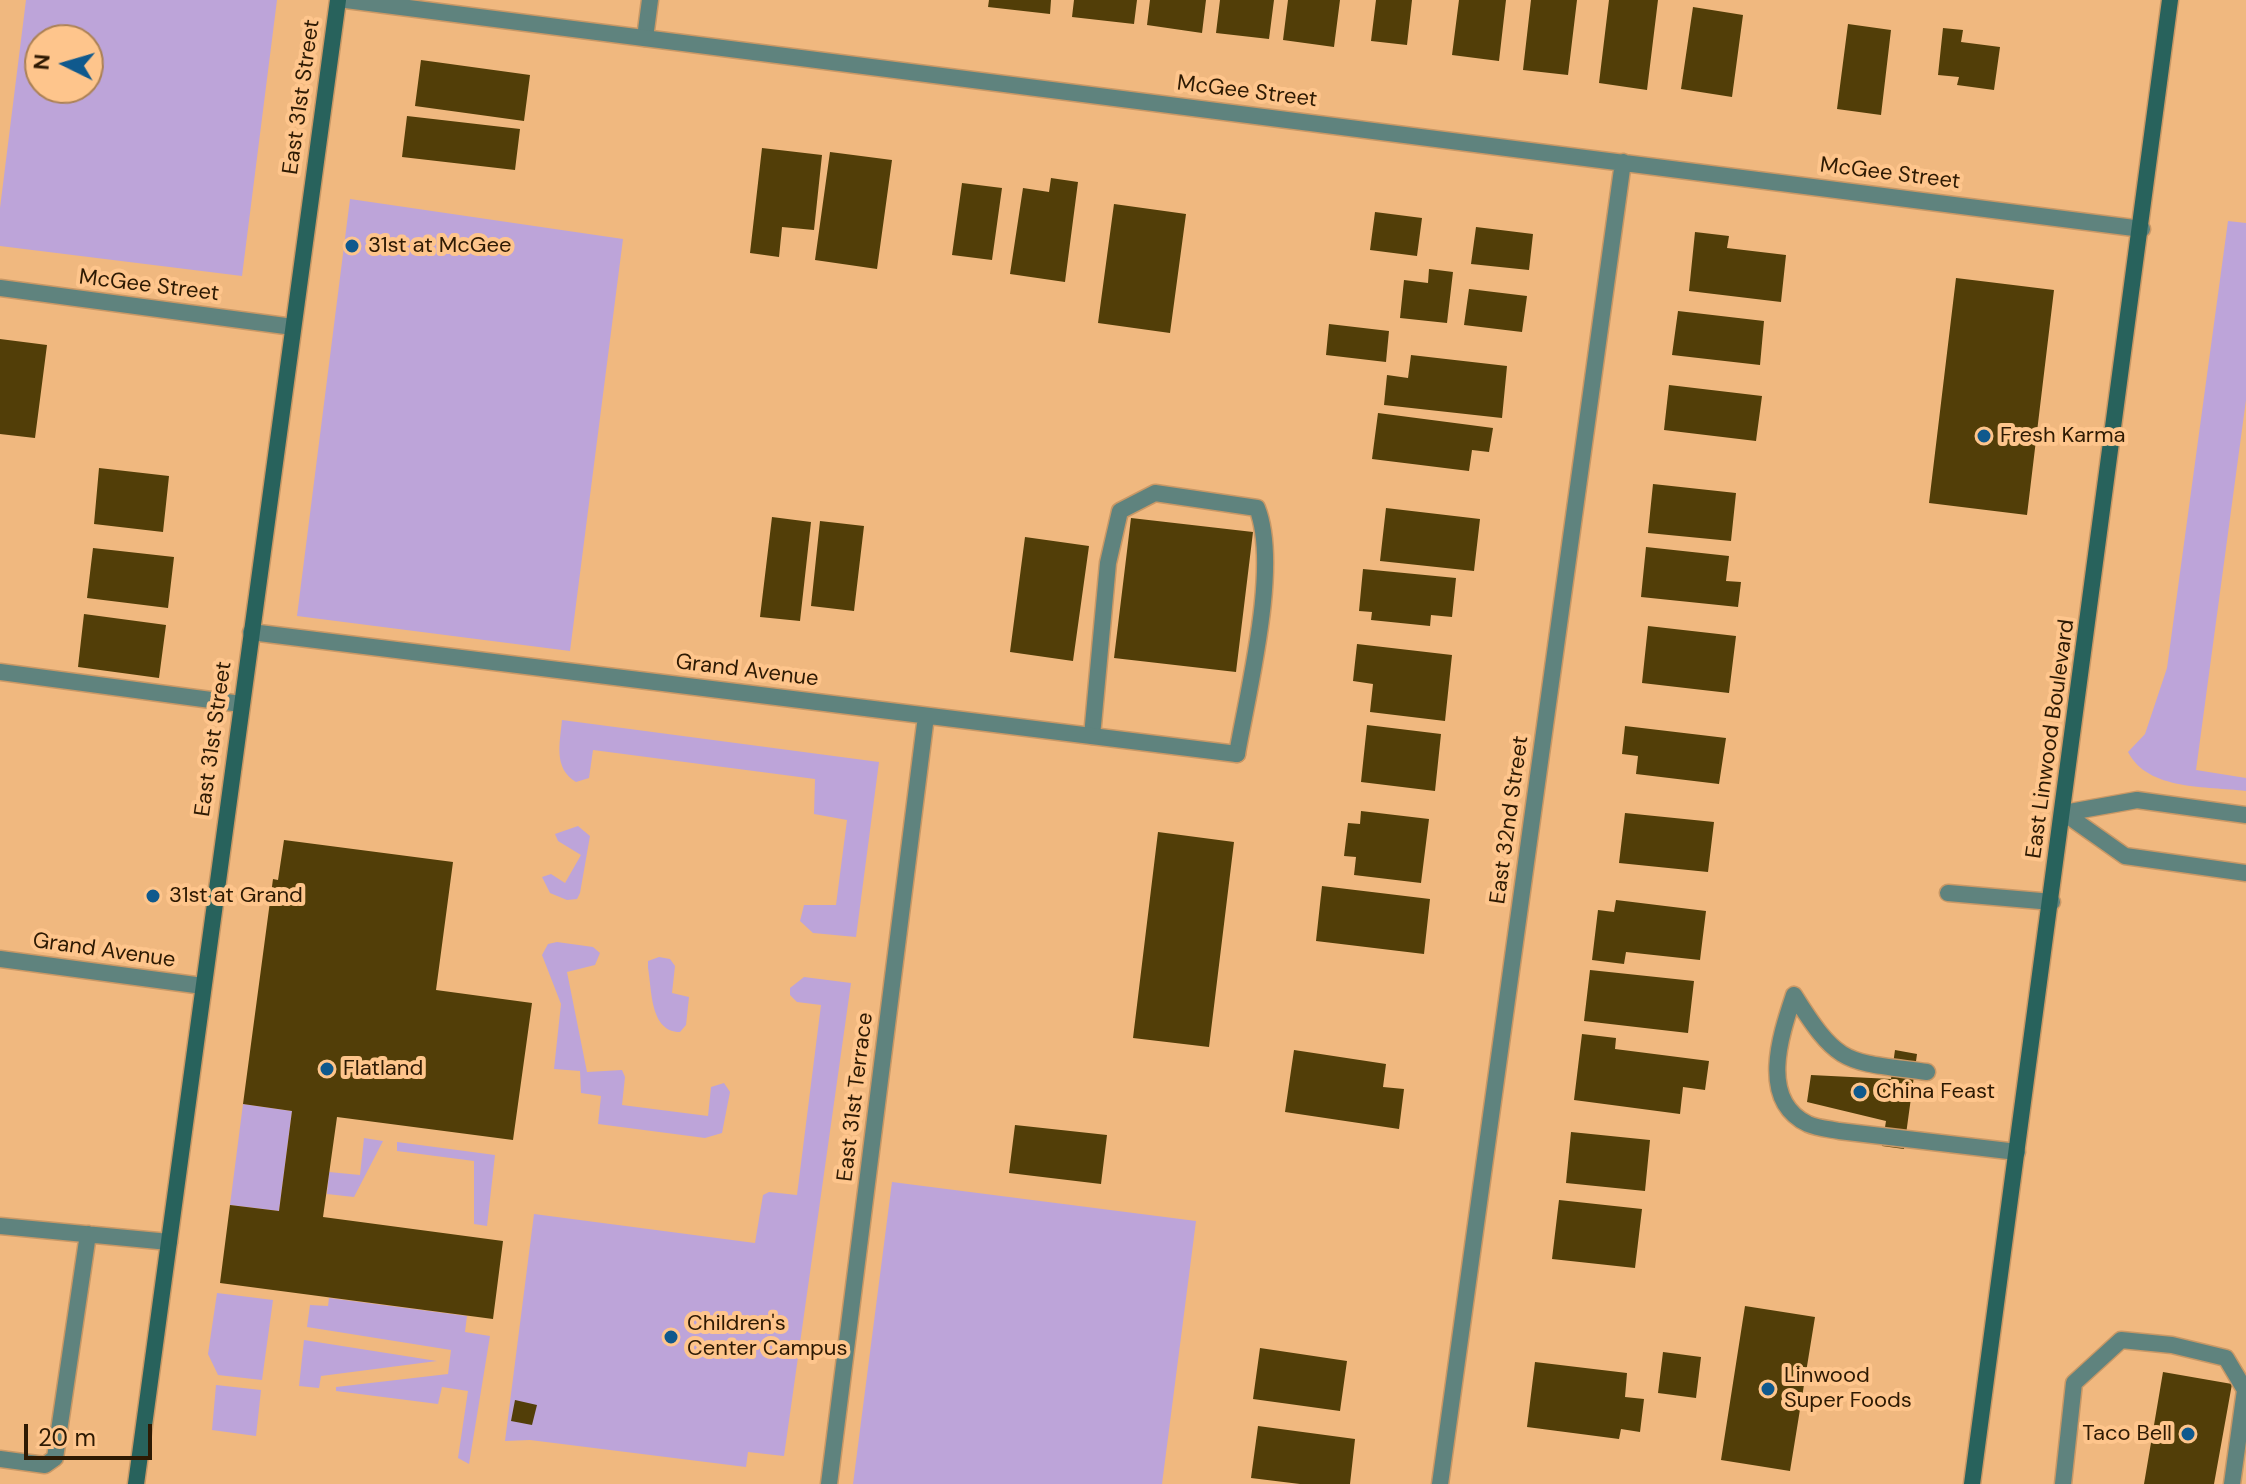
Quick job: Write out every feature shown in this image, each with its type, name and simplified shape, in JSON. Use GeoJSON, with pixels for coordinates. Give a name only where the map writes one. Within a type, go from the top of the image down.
{"type":"FeatureCollection","features":[{"type":"Feature","properties":{"kind":"main road","name":"East 31st Street"},"geometry":{"type":"LineString","coordinates":[[136,1484],[338,0]]}},
{"type":"Feature","properties":{"kind":"main road","name":"East Linwood Boulevard"},"geometry":{"type":"LineString","coordinates":[[1972,1484],[2142,229],[2170,0]]}},
{"type":"Feature","properties":{"kind":"street","name":"McGee Street"},"geometry":{"type":"LineString","coordinates":[[346,0],[2142,229]]}},
{"type":"Feature","properties":{"kind":"street"},"geometry":{"type":"LineString","coordinates":[[645,38],[650,0]]}},
{"type":"Feature","properties":{"kind":"street","name":"East 32nd Street"},"geometry":{"type":"LineString","coordinates":[[1440,1484],[1623,162]]}},
{"type":"Feature","properties":{"kind":"street","name":"McGee Street"},"geometry":{"type":"LineString","coordinates":[[0,288],[293,327]]}},
{"type":"Feature","properties":{"kind":"street","name":"Grand Avenue"},"geometry":{"type":"LineString","coordinates":[[251,632],[1237,754],[1261,616],[1265,528],[1257,508],[1155,493],[1120,511],[1108,563],[1092,736]]}},
{"type":"Feature","properties":{"kind":"street"},"geometry":{"type":"LineString","coordinates":[[0,672],[241,704]]}},
{"type":"Feature","properties":{"kind":"street","name":"East 31st Terrace"},"geometry":{"type":"LineString","coordinates":[[829,1484],[926,716]]}},
{"type":"Feature","properties":{"kind":"street"},"geometry":{"type":"LineString","coordinates":[[2064,813],[2137,800],[2246,815]]}},
{"type":"Feature","properties":{"kind":"street"},"geometry":{"type":"LineString","coordinates":[[2064,813],[2125,856],[2246,873]]}},
{"type":"Feature","properties":{"kind":"street"},"geometry":{"type":"LineString","coordinates":[[1948,893],[2052,902]]}},
{"type":"Feature","properties":{"kind":"street","name":"Grand Avenue"},"geometry":{"type":"LineString","coordinates":[[0,959],[203,986]]}},
{"type":"Feature","properties":{"kind":"street"},"geometry":{"type":"LineString","coordinates":[[1927,1072],[1860,1063],[1837,1053],[1818,1033],[1794,995],[1782,1030],[1776,1066],[1781,1094],[1790,1112],[1810,1125],[1839,1131],[2017,1152]]}},
{"type":"Feature","properties":{"kind":"street"},"geometry":{"type":"LineString","coordinates":[[0,1226],[169,1242]]}},
{"type":"Feature","properties":{"kind":"street"},"geometry":{"type":"LineString","coordinates":[[0,1459],[45,1465],[55,1458],[88,1234]]}},
{"type":"Feature","properties":{"kind":"street"},"geometry":{"type":"LineString","coordinates":[[2063,1484],[2074,1383],[2121,1340],[2172,1345],[2226,1358],[2245,1390],[2232,1484]]}},
{"type":"Feature","properties":{"kind":"shaded area"},"geometry":{"type":"Polygon","coordinates":[[[26,0],[277,0],[242,276],[0,246],[0,208],[26,0]]]}},
{"type":"Feature","properties":{"kind":"shaded area"},"geometry":{"type":"Polygon","coordinates":[[[350,199],[623,239],[570,651],[297,616],[350,199]]]}},
{"type":"Feature","properties":{"kind":"shaded area"},"geometry":{"type":"Polygon","coordinates":[[[2228,221],[2246,223],[2246,400],[2196,770],[2246,778],[2246,791],[2197,787],[2164,780],[2137,765],[2128,752],[2145,734],[2167,668],[2228,221]]]}},
{"type":"Feature","properties":{"kind":"shaded area"},"geometry":{"type":"Polygon","coordinates":[[[562,720],[879,762],[856,937],[813,933],[800,921],[804,905],[836,905],[847,820],[814,814],[815,779],[593,750],[589,778],[576,782],[561,762],[562,720]]]}},
{"type":"Feature","properties":{"kind":"shaded area"},"geometry":{"type":"Polygon","coordinates":[[[578,826],[590,836],[580,893],[577,899],[567,900],[550,893],[542,877],[551,874],[565,883],[581,855],[558,841],[555,834],[578,826]]]}},
{"type":"Feature","properties":{"kind":"shaded area"},"geometry":{"type":"Polygon","coordinates":[[[557,942],[593,947],[600,953],[595,965],[567,972],[587,1072],[622,1070],[625,1077],[622,1105],[708,1116],[711,1087],[724,1083],[730,1092],[722,1133],[705,1138],[598,1124],[601,1096],[581,1093],[580,1071],[554,1069],[561,1004],[542,955],[548,944],[557,942]]]}},
{"type":"Feature","properties":{"kind":"shaded area"},"geometry":{"type":"Polygon","coordinates":[[[659,957],[670,959],[675,966],[672,993],[689,997],[686,1025],[680,1032],[663,1025],[654,1008],[648,961],[659,957]]]}},
{"type":"Feature","properties":{"kind":"shaded area","name":"Children's Center Campus"},"geometry":{"type":"Polygon","coordinates":[[[804,977],[851,983],[784,1456],[748,1452],[746,1467],[530,1440],[505,1441],[534,1214],[755,1243],[763,1195],[769,1192],[797,1195],[821,1005],[797,1002],[790,995],[790,988],[804,977]]]}},
{"type":"Feature","properties":{"kind":"shaded area"},"geometry":{"type":"Polygon","coordinates":[[[243,1104],[292,1111],[279,1211],[230,1205],[243,1104]]]}},
{"type":"Feature","properties":{"kind":"shaded area"},"geometry":{"type":"Polygon","coordinates":[[[364,1138],[383,1141],[354,1197],[327,1194],[329,1172],[360,1175],[364,1138]]]}},
{"type":"Feature","properties":{"kind":"shaded area"},"geometry":{"type":"Polygon","coordinates":[[[397,1142],[495,1155],[487,1226],[474,1224],[474,1161],[397,1151],[397,1142]]]}},
{"type":"Feature","properties":{"kind":"shaded area"},"geometry":{"type":"Polygon","coordinates":[[[892,1182],[1196,1221],[1162,1484],[853,1484],[892,1182]]]}},
{"type":"Feature","properties":{"kind":"shaded area"},"geometry":{"type":"Polygon","coordinates":[[[217,1293],[273,1300],[262,1380],[218,1375],[208,1354],[217,1293]]]}},
{"type":"Feature","properties":{"kind":"shaded area"},"geometry":{"type":"Polygon","coordinates":[[[329,1298],[467,1316],[465,1332],[490,1336],[469,1464],[458,1458],[468,1391],[442,1387],[438,1404],[336,1391],[336,1387],[448,1374],[451,1350],[307,1327],[310,1305],[328,1306],[329,1298]]]}},
{"type":"Feature","properties":{"kind":"shaded area"},"geometry":{"type":"Polygon","coordinates":[[[304,1340],[437,1361],[321,1376],[319,1388],[299,1386],[304,1340]]]}},
{"type":"Feature","properties":{"kind":"shaded area"},"geometry":{"type":"Polygon","coordinates":[[[216,1385],[261,1390],[256,1436],[212,1430],[216,1385]]]}},
{"type":"Feature","properties":{"kind":"building"},"geometry":{"type":"Polygon","coordinates":[[[989,0],[1051,0],[1050,14],[988,7],[989,0]]]}},
{"type":"Feature","properties":{"kind":"building"},"geometry":{"type":"Polygon","coordinates":[[[1074,0],[1137,0],[1134,24],[1072,17],[1074,0]]]}},
{"type":"Feature","properties":{"kind":"building"},"geometry":{"type":"Polygon","coordinates":[[[1150,0],[1206,0],[1202,33],[1147,25],[1150,0]]]}},
{"type":"Feature","properties":{"kind":"building"},"geometry":{"type":"Polygon","coordinates":[[[1220,0],[1274,0],[1269,39],[1216,33],[1220,0]]]}},
{"type":"Feature","properties":{"kind":"building"},"geometry":{"type":"Polygon","coordinates":[[[1288,0],[1340,0],[1334,47],[1283,40],[1288,0]]]}},
{"type":"Feature","properties":{"kind":"building"},"geometry":{"type":"Polygon","coordinates":[[[1376,0],[1412,0],[1407,45],[1371,41],[1376,0]]]}},
{"type":"Feature","properties":{"kind":"building"},"geometry":{"type":"Polygon","coordinates":[[[1459,0],[1506,0],[1499,61],[1452,55],[1459,0]]]}},
{"type":"Feature","properties":{"kind":"building"},"geometry":{"type":"Polygon","coordinates":[[[1531,0],[1577,0],[1568,75],[1523,70],[1531,0]]]}},
{"type":"Feature","properties":{"kind":"building"},"geometry":{"type":"Polygon","coordinates":[[[1609,0],[1658,0],[1647,90],[1599,83],[1609,0]]]}},
{"type":"Feature","properties":{"kind":"building"},"geometry":{"type":"Polygon","coordinates":[[[1693,7],[1743,15],[1732,97],[1681,89],[1693,7]]]}},
{"type":"Feature","properties":{"kind":"building"},"geometry":{"type":"Polygon","coordinates":[[[1848,24],[1891,30],[1881,115],[1837,109],[1848,24]]]}},
{"type":"Feature","properties":{"kind":"building"},"geometry":{"type":"Polygon","coordinates":[[[1943,28],[1963,30],[1961,42],[2000,47],[1994,90],[1957,85],[1959,77],[1938,75],[1943,28]]]}},
{"type":"Feature","properties":{"kind":"building"},"geometry":{"type":"Polygon","coordinates":[[[421,60],[530,75],[524,121],[415,106],[421,60]]]}},
{"type":"Feature","properties":{"kind":"building"},"geometry":{"type":"Polygon","coordinates":[[[407,116],[520,129],[515,170],[402,157],[407,116]]]}},
{"type":"Feature","properties":{"kind":"building"},"geometry":{"type":"Polygon","coordinates":[[[762,148],[822,155],[814,230],[782,227],[779,257],[750,253],[762,148]]]}},
{"type":"Feature","properties":{"kind":"building"},"geometry":{"type":"Polygon","coordinates":[[[830,152],[892,160],[877,269],[815,260],[830,152]]]}},
{"type":"Feature","properties":{"kind":"building"},"geometry":{"type":"Polygon","coordinates":[[[1051,178],[1078,182],[1065,282],[1010,274],[1023,188],[1049,192],[1051,178]]]}},
{"type":"Feature","properties":{"kind":"building"},"geometry":{"type":"Polygon","coordinates":[[[962,183],[1002,188],[992,260],[952,255],[962,183]]]}},
{"type":"Feature","properties":{"kind":"building"},"geometry":{"type":"Polygon","coordinates":[[[1114,204],[1186,214],[1170,333],[1098,323],[1114,204]]]}},
{"type":"Feature","properties":{"kind":"building"},"geometry":{"type":"Polygon","coordinates":[[[1375,212],[1422,218],[1417,256],[1370,250],[1375,212]]]}},
{"type":"Feature","properties":{"kind":"building"},"geometry":{"type":"Polygon","coordinates":[[[1476,227],[1533,234],[1529,270],[1471,264],[1476,227]]]}},
{"type":"Feature","properties":{"kind":"building"},"geometry":{"type":"Polygon","coordinates":[[[1695,232],[1729,236],[1727,248],[1786,255],[1781,302],[1689,291],[1695,232]]]}},
{"type":"Feature","properties":{"kind":"building"},"geometry":{"type":"Polygon","coordinates":[[[1429,269],[1453,272],[1447,323],[1400,318],[1404,280],[1428,283],[1429,269]]]}},
{"type":"Feature","properties":{"kind":"building"},"geometry":{"type":"Polygon","coordinates":[[[1956,278],[2054,290],[2027,515],[1929,503],[1956,278]]]}},
{"type":"Feature","properties":{"kind":"building"},"geometry":{"type":"Polygon","coordinates":[[[1469,289],[1527,296],[1522,332],[1464,325],[1469,289]]]}},
{"type":"Feature","properties":{"kind":"building"},"geometry":{"type":"Polygon","coordinates":[[[1678,311],[1764,321],[1760,365],[1672,355],[1678,311]]]}},
{"type":"Feature","properties":{"kind":"building"},"geometry":{"type":"Polygon","coordinates":[[[1329,324],[1389,331],[1386,362],[1326,355],[1329,324]]]}},
{"type":"Feature","properties":{"kind":"building"},"geometry":{"type":"Polygon","coordinates":[[[0,339],[47,345],[35,438],[0,434],[0,339]]]}},
{"type":"Feature","properties":{"kind":"building"},"geometry":{"type":"Polygon","coordinates":[[[1411,355],[1507,366],[1502,418],[1384,405],[1387,375],[1408,378],[1411,355]]]}},
{"type":"Feature","properties":{"kind":"building"},"geometry":{"type":"Polygon","coordinates":[[[1669,385],[1762,396],[1756,441],[1664,430],[1669,385]]]}},
{"type":"Feature","properties":{"kind":"building"},"geometry":{"type":"Polygon","coordinates":[[[1378,413],[1493,428],[1489,452],[1472,450],[1469,471],[1372,459],[1378,413]]]}},
{"type":"Feature","properties":{"kind":"building"},"geometry":{"type":"Polygon","coordinates":[[[99,468],[169,476],[163,532],[94,524],[99,468]]]}},
{"type":"Feature","properties":{"kind":"building"},"geometry":{"type":"Polygon","coordinates":[[[1653,484],[1736,493],[1731,541],[1648,533],[1653,484]]]}},
{"type":"Feature","properties":{"kind":"building"},"geometry":{"type":"Polygon","coordinates":[[[1386,508],[1480,519],[1474,571],[1380,561],[1386,508]]]}},
{"type":"Feature","properties":{"kind":"building"},"geometry":{"type":"Polygon","coordinates":[[[772,517],[811,522],[800,621],[760,617],[772,517]]]}},
{"type":"Feature","properties":{"kind":"building"},"geometry":{"type":"Polygon","coordinates":[[[1131,518],[1253,532],[1236,672],[1114,658],[1131,518]]]}},
{"type":"Feature","properties":{"kind":"building"},"geometry":{"type":"Polygon","coordinates":[[[820,521],[864,526],[854,611],[811,606],[820,521]]]}},
{"type":"Feature","properties":{"kind":"building"},"geometry":{"type":"Polygon","coordinates":[[[1025,537],[1089,546],[1073,661],[1010,652],[1025,537]]]}},
{"type":"Feature","properties":{"kind":"building"},"geometry":{"type":"Polygon","coordinates":[[[1646,547],[1729,556],[1726,581],[1741,582],[1738,607],[1641,597],[1646,547]]]}},
{"type":"Feature","properties":{"kind":"building"},"geometry":{"type":"Polygon","coordinates":[[[93,548],[174,557],[168,608],[87,598],[93,548]]]}},
{"type":"Feature","properties":{"kind":"building"},"geometry":{"type":"Polygon","coordinates":[[[1363,569],[1456,578],[1452,617],[1431,615],[1430,626],[1371,620],[1372,612],[1359,611],[1363,569]]]}},
{"type":"Feature","properties":{"kind":"building"},"geometry":{"type":"Polygon","coordinates":[[[84,614],[166,625],[159,678],[78,667],[84,614]]]}},
{"type":"Feature","properties":{"kind":"building"},"geometry":{"type":"Polygon","coordinates":[[[1648,626],[1736,636],[1729,693],[1642,683],[1648,626]]]}},
{"type":"Feature","properties":{"kind":"building"},"geometry":{"type":"Polygon","coordinates":[[[1357,644],[1452,655],[1445,721],[1370,712],[1373,684],[1353,681],[1357,644]]]}},
{"type":"Feature","properties":{"kind":"building"},"geometry":{"type":"Polygon","coordinates":[[[1367,725],[1441,734],[1435,791],[1361,782],[1367,725]]]}},
{"type":"Feature","properties":{"kind":"building"},"geometry":{"type":"Polygon","coordinates":[[[1625,726],[1726,738],[1719,784],[1636,774],[1638,756],[1622,754],[1625,726]]]}},
{"type":"Feature","properties":{"kind":"building"},"geometry":{"type":"Polygon","coordinates":[[[1361,811],[1429,819],[1421,883],[1354,875],[1356,857],[1344,856],[1348,823],[1360,824],[1361,811]]]}},
{"type":"Feature","properties":{"kind":"building"},"geometry":{"type":"Polygon","coordinates":[[[1625,813],[1714,822],[1708,872],[1619,863],[1625,813]]]}},
{"type":"Feature","properties":{"kind":"building"},"geometry":{"type":"Polygon","coordinates":[[[1158,832],[1234,842],[1209,1047],[1133,1038],[1158,832]]]}},
{"type":"Feature","properties":{"kind":"building"},"geometry":{"type":"Polygon","coordinates":[[[284,840],[453,862],[436,990],[532,1003],[513,1140],[337,1117],[323,1217],[503,1241],[493,1319],[220,1283],[230,1205],[279,1211],[292,1111],[243,1104],[273,879],[278,880],[284,840]]]}},
{"type":"Feature","properties":{"kind":"building"},"geometry":{"type":"Polygon","coordinates":[[[1322,886],[1430,899],[1424,954],[1316,941],[1322,886]]]}},
{"type":"Feature","properties":{"kind":"building"},"geometry":{"type":"Polygon","coordinates":[[[1616,900],[1706,911],[1700,960],[1626,952],[1624,964],[1592,960],[1598,910],[1614,912],[1616,900]]]}},
{"type":"Feature","properties":{"kind":"building"},"geometry":{"type":"Polygon","coordinates":[[[1590,970],[1694,981],[1688,1033],[1584,1021],[1590,970]]]}},
{"type":"Feature","properties":{"kind":"building"},"geometry":{"type":"Polygon","coordinates":[[[1582,1034],[1616,1038],[1615,1049],[1709,1061],[1705,1090],[1683,1087],[1680,1114],[1574,1100],[1582,1034]]]}},
{"type":"Feature","properties":{"kind":"building"},"geometry":{"type":"Polygon","coordinates":[[[1294,1050],[1386,1064],[1383,1087],[1404,1089],[1399,1129],[1285,1112],[1294,1050]]]}},
{"type":"Feature","properties":{"kind":"building","name":"China Feast"},"geometry":{"type":"Polygon","coordinates":[[[1895,1050],[1917,1054],[1904,1149],[1882,1146],[1886,1121],[1807,1102],[1811,1075],[1891,1079],[1895,1050]]]}},
{"type":"Feature","properties":{"kind":"building"},"geometry":{"type":"Polygon","coordinates":[[[1015,1125],[1107,1135],[1101,1184],[1009,1173],[1015,1125]]]}},
{"type":"Feature","properties":{"kind":"building"},"geometry":{"type":"Polygon","coordinates":[[[1571,1132],[1650,1140],[1645,1191],[1566,1183],[1571,1132]]]}},
{"type":"Feature","properties":{"kind":"building"},"geometry":{"type":"Polygon","coordinates":[[[1559,1200],[1642,1209],[1635,1268],[1552,1259],[1559,1200]]]}},
{"type":"Feature","properties":{"kind":"building","name":"Linwood Super Foods"},"geometry":{"type":"Polygon","coordinates":[[[1745,1306],[1815,1317],[1790,1471],[1721,1460],[1745,1306]]]}},
{"type":"Feature","properties":{"kind":"building"},"geometry":{"type":"Polygon","coordinates":[[[1260,1348],[1347,1361],[1340,1411],[1253,1399],[1260,1348]]]}},
{"type":"Feature","properties":{"kind":"building"},"geometry":{"type":"Polygon","coordinates":[[[1663,1352],[1701,1357],[1696,1398],[1658,1393],[1663,1352]]]}},
{"type":"Feature","properties":{"kind":"building"},"geometry":{"type":"Polygon","coordinates":[[[1535,1362],[1627,1373],[1625,1397],[1644,1399],[1640,1432],[1621,1429],[1619,1439],[1527,1427],[1535,1362]]]}},
{"type":"Feature","properties":{"kind":"building","name":"Taco Bell"},"geometry":{"type":"Polygon","coordinates":[[[2163,1372],[2232,1384],[2214,1484],[2144,1484],[2163,1372]]]}},
{"type":"Feature","properties":{"kind":"building"},"geometry":{"type":"Polygon","coordinates":[[[515,1400],[537,1405],[532,1425],[511,1421],[515,1400]]]}},
{"type":"Feature","properties":{"kind":"building"},"geometry":{"type":"Polygon","coordinates":[[[1258,1426],[1355,1439],[1350,1484],[1300,1484],[1251,1478],[1258,1426]]]}},
{"type":"Feature","properties":{"kind":"place","name":"31st at McGee"},"geometry":{"type":"Point","coordinates":[352,246]}},
{"type":"Feature","properties":{"kind":"place","name":"Fresh Karma"},"geometry":{"type":"Point","coordinates":[1984,436]}},
{"type":"Feature","properties":{"kind":"place","name":"31st at Grand"},"geometry":{"type":"Point","coordinates":[153,896]}},
{"type":"Feature","properties":{"kind":"place","name":"Flatland"},"geometry":{"type":"Point","coordinates":[327,1069]}},
{"type":"Feature","properties":{"kind":"place","name":"China Feast"},"geometry":{"type":"Point","coordinates":[1860,1092]}},
{"type":"Feature","properties":{"kind":"place","name":"Children's Center Campus"},"geometry":{"type":"Point","coordinates":[671,1337]}},
{"type":"Feature","properties":{"kind":"place","name":"Linwood Super Foods"},"geometry":{"type":"Point","coordinates":[1768,1389]}},
{"type":"Feature","properties":{"kind":"place","name":"Taco Bell"},"geometry":{"type":"Point","coordinates":[2188,1434]}}]}
